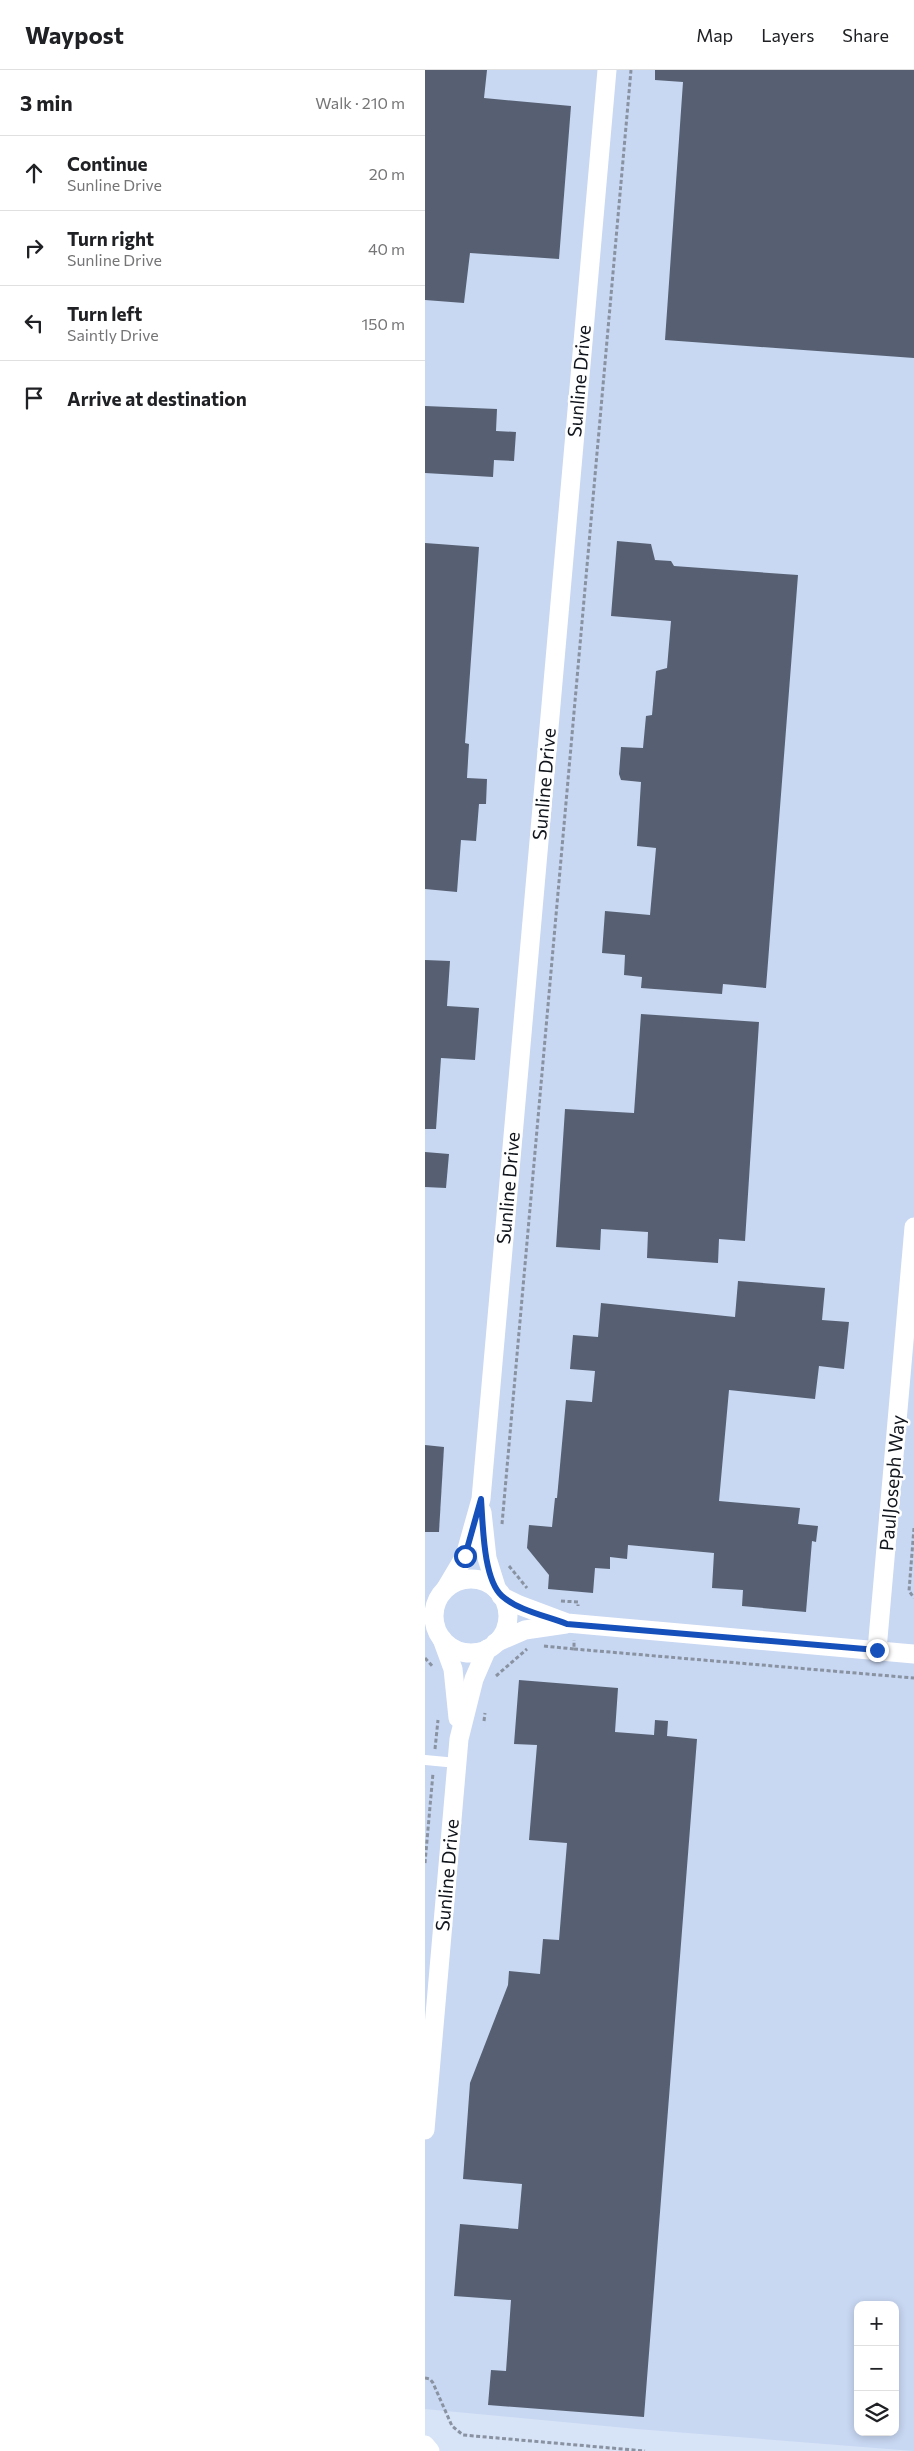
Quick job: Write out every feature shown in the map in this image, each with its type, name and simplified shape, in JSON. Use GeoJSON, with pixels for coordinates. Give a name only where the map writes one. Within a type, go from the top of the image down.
{"type":"FeatureCollection","features":[{"type":"Feature","properties":{"kind":"street","name":"Sunline Drive"},"geometry":{"type":"LineString","coordinates":[[446,1588],[460,1569],[481,1499],[607,70]]}},
{"type":"Feature","properties":{"kind":"street","name":"PaulJoseph Way"},"geometry":{"type":"LineString","coordinates":[[877,1650],[914,1226]]}},
{"type":"Feature","properties":{"kind":"street","name":"Sunline Drive"},"geometry":{"type":"LineString","coordinates":[[481,1499],[487,1558],[499,1593]]}},
{"type":"Feature","properties":{"kind":"street"},"geometry":{"type":"LineString","coordinates":[[425,1596],[460,1580],[476,1579],[491,1584],[499,1593],[519,1605],[571,1624]]}},
{"type":"Feature","properties":{"kind":"street"},"geometry":{"type":"LineString","coordinates":[[446,1588],[437,1599],[434,1611],[435,1634],[451,1647],[463,1652],[475,1652],[525,1630],[571,1624],[914,1654]]}},
{"type":"Feature","properties":{"kind":"street"},"geometry":{"type":"LineString","coordinates":[[491,1646],[504,1631],[507,1617],[499,1593]]}},
{"type":"Feature","properties":{"kind":"street","name":"Sunline Drive"},"geometry":{"type":"LineString","coordinates":[[435,1634],[453,1670],[459,1739]]}},
{"type":"Feature","properties":{"kind":"street","name":"Sunline Drive"},"geometry":{"type":"LineString","coordinates":[[425,2130],[430,2023],[459,1739],[474,1680],[491,1646]]}},
{"type":"Feature","properties":{"kind":"street"},"geometry":{"type":"LineString","coordinates":[[425,2445],[430,2451]]}},
{"type":"Feature","properties":{"kind":"lane"},"geometry":{"type":"LineString","coordinates":[[430,1760],[457,1763]]}},
{"type":"Feature","properties":{"kind":"path"},"geometry":{"type":"LineString","coordinates":[[502,1526],[631,70]]}},
{"type":"Feature","properties":{"kind":"path"},"geometry":{"type":"LineString","coordinates":[[914,1528],[909,1591],[914,1598]]}},
{"type":"Feature","properties":{"kind":"path"},"geometry":{"type":"LineString","coordinates":[[505,1563],[529,1591]]}},
{"type":"Feature","properties":{"kind":"path"},"geometry":{"type":"LineString","coordinates":[[553,1600],[578,1602],[571,1624],[573,1649]]}},
{"type":"Feature","properties":{"kind":"path"},"geometry":{"type":"LineString","coordinates":[[495,1677],[532,1645]]}},
{"type":"Feature","properties":{"kind":"path"},"geometry":{"type":"LineString","coordinates":[[540,1646],[914,1678]]}},
{"type":"Feature","properties":{"kind":"path"},"geometry":{"type":"LineString","coordinates":[[484,1721],[485,1712]]}},
{"type":"Feature","properties":{"kind":"path"},"geometry":{"type":"LineString","coordinates":[[425,1863],[430,1760],[438,1720]]}},
{"type":"Feature","properties":{"kind":"path"},"geometry":{"type":"LineString","coordinates":[[425,2378],[433,2384],[452,2426],[463,2435],[645,2451]]}},
{"type":"Feature","properties":{"kind":"shaded area"},"geometry":{"type":"Polygon","coordinates":[[[425,70],[914,70],[914,2451],[637,2429],[425,2409],[425,70]]]}},
{"type":"Feature","properties":{"kind":"building"},"geometry":{"type":"Polygon","coordinates":[[[425,70],[487,70],[484,98],[571,106],[559,259],[470,253],[464,303],[425,300],[425,70]]]}},
{"type":"Feature","properties":{"kind":"building"},"geometry":{"type":"Polygon","coordinates":[[[655,70],[914,70],[914,358],[665,340],[683,82],[655,80],[655,70]]]}},
{"type":"Feature","properties":{"kind":"building"},"geometry":{"type":"Polygon","coordinates":[[[425,406],[497,409],[496,431],[516,432],[514,461],[494,460],[493,477],[425,473],[425,406]]]}},
{"type":"Feature","properties":{"kind":"building"},"geometry":{"type":"Polygon","coordinates":[[[617,541],[651,544],[655,560],[671,561],[674,566],[798,575],[766,988],[723,984],[722,994],[641,988],[642,977],[624,975],[625,955],[602,953],[605,911],[650,915],[656,848],[637,846],[641,782],[621,780],[619,774],[621,747],[643,748],[646,716],[652,715],[656,671],[667,668],[671,621],[611,616],[617,541]]]}},
{"type":"Feature","properties":{"kind":"building"},"geometry":{"type":"Polygon","coordinates":[[[425,543],[479,547],[465,743],[469,744],[467,778],[487,779],[486,804],[479,804],[476,841],[461,840],[457,892],[425,889],[425,543]]]}},
{"type":"Feature","properties":{"kind":"building"},"geometry":{"type":"Polygon","coordinates":[[[425,960],[450,961],[447,1006],[479,1008],[475,1060],[441,1058],[436,1129],[425,1129],[425,960]]]}},
{"type":"Feature","properties":{"kind":"building"},"geometry":{"type":"Polygon","coordinates":[[[641,1014],[759,1022],[745,1241],[719,1239],[718,1263],[647,1258],[648,1232],[601,1229],[600,1250],[556,1247],[565,1109],[634,1113],[641,1014]]]}},
{"type":"Feature","properties":{"kind":"building"},"geometry":{"type":"Polygon","coordinates":[[[425,1152],[449,1154],[446,1188],[425,1187],[425,1152]]]}},
{"type":"Feature","properties":{"kind":"building"},"geometry":{"type":"Polygon","coordinates":[[[738,1281],[825,1288],[822,1320],[849,1322],[844,1369],[819,1366],[815,1399],[729,1390],[719,1501],[800,1508],[798,1524],[818,1526],[816,1542],[812,1541],[806,1612],[742,1606],[743,1590],[712,1588],[714,1553],[628,1545],[627,1559],[610,1557],[610,1569],[595,1568],[593,1593],[548,1589],[549,1575],[527,1548],[529,1525],[552,1527],[555,1498],[557,1498],[566,1400],[592,1402],[595,1371],[570,1369],[573,1335],[598,1337],[601,1303],[735,1317],[738,1281]]]}},
{"type":"Feature","properties":{"kind":"building"},"geometry":{"type":"Polygon","coordinates":[[[425,1445],[444,1447],[439,1532],[425,1532],[425,1445]]]}},
{"type":"Feature","properties":{"kind":"building"},"geometry":{"type":"Polygon","coordinates":[[[519,1680],[618,1688],[615,1732],[654,1735],[655,1720],[668,1721],[667,1736],[697,1739],[644,2417],[488,2405],[491,2370],[506,2371],[511,2300],[454,2296],[460,2224],[518,2229],[522,2184],[463,2179],[470,2083],[508,1985],[509,1971],[540,1974],[543,1939],[559,1940],[567,1843],[529,1840],[537,1745],[514,1744],[519,1680]]]}},
{"type":"Feature","properties":{"kind":"route"},"geometry":{"type":"LineString","coordinates":[[465,1556],[481,1499],[490,1573],[501,1596],[567,1624],[877,1650]]}}]}
